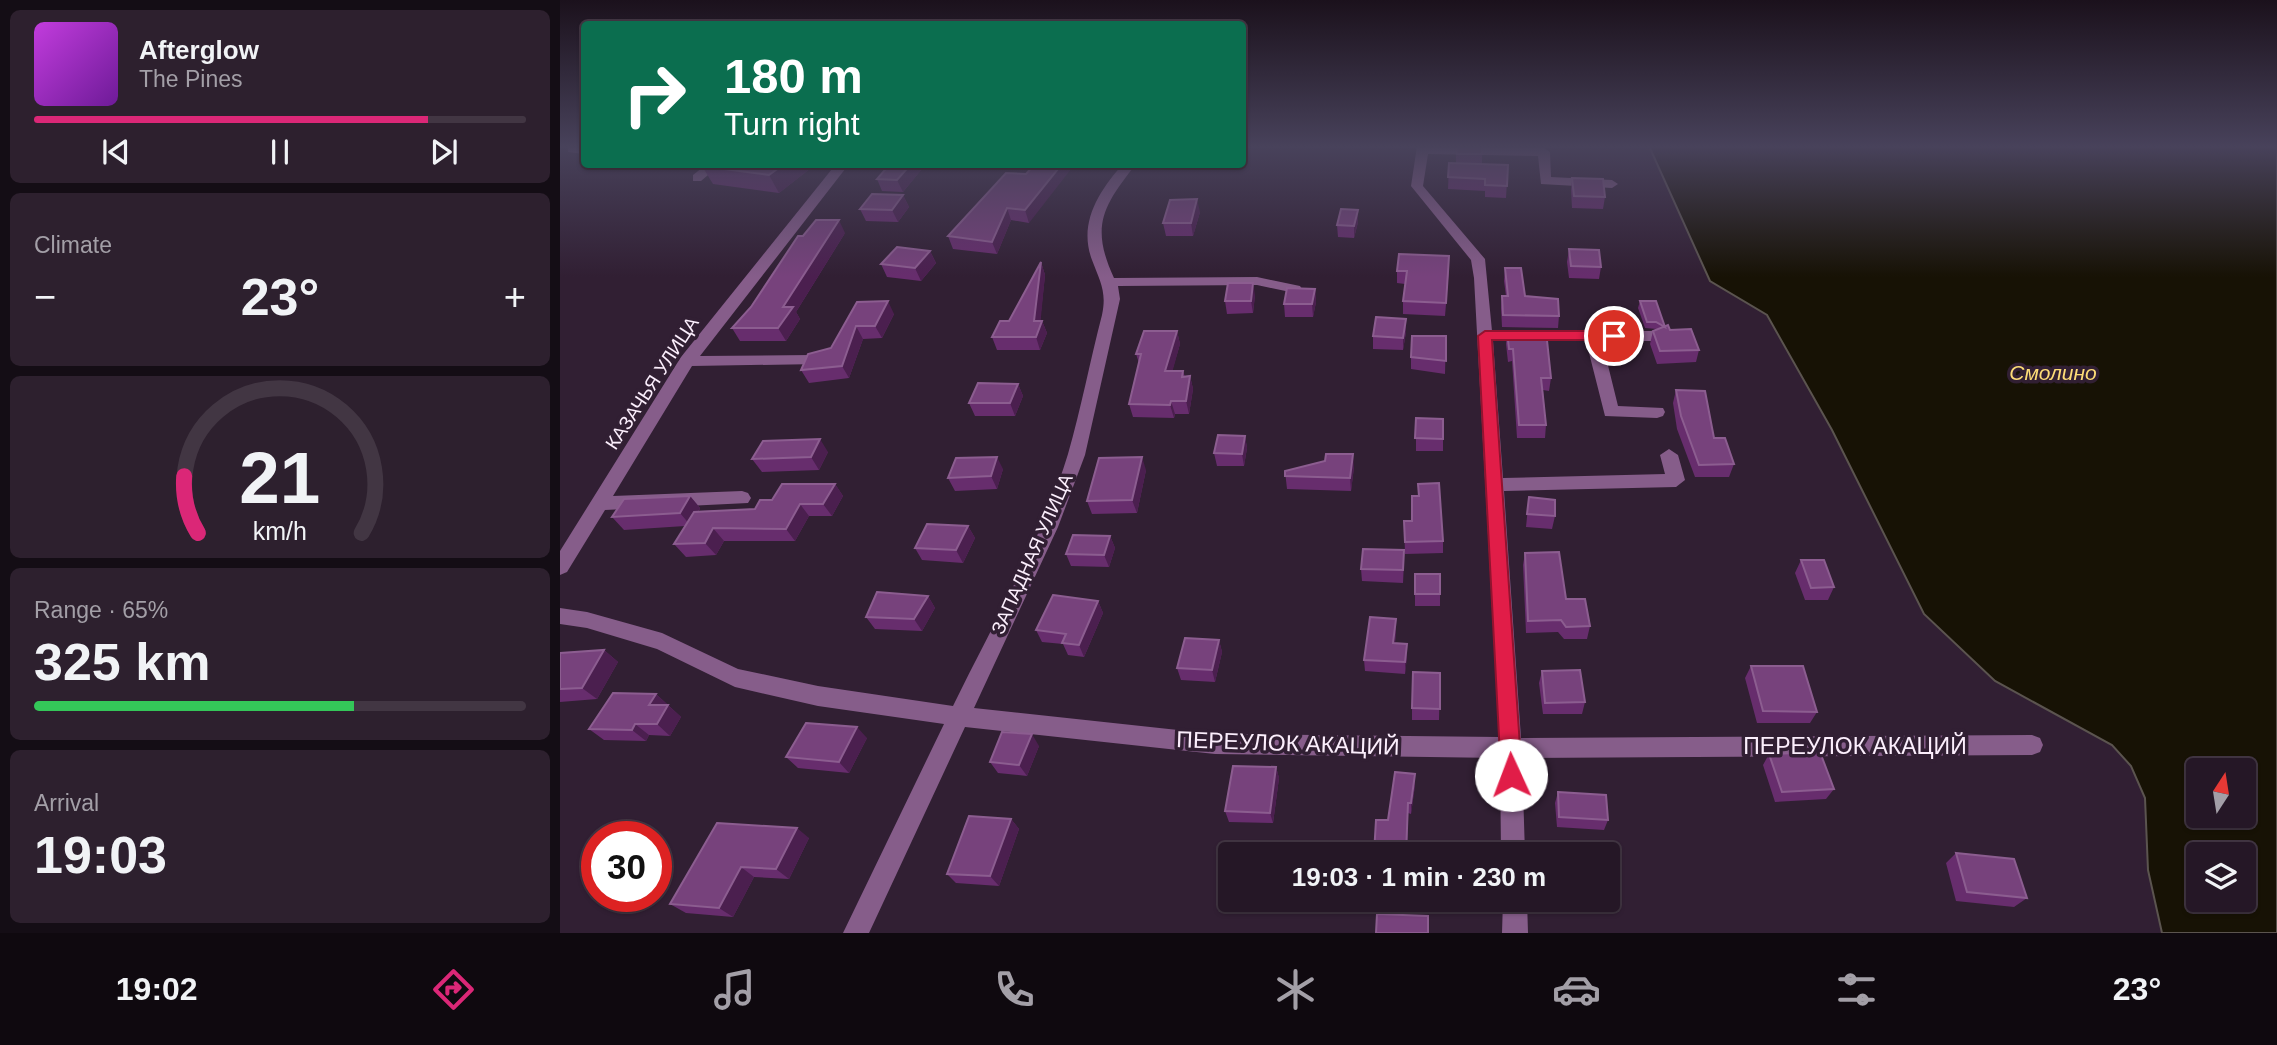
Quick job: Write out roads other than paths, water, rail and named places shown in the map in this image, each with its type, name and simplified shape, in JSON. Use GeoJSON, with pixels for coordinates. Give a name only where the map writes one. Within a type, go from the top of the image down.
{"type":"FeatureCollection","features":[{"type":"Feature","properties":{"kind":"street","name":"КАЗАЧЬЯ УЛИЦА"},"geometry":{"type":"LineString","coordinates":[[560,567],[687,361],[823,190]]}},
{"type":"Feature","properties":{"kind":"street","name":"ЗАПАДНАЯ УЛИЦА"},"geometry":{"type":"LineString","coordinates":[[856,933],[1049,527],[1076,455],[1113,299],[1111,282],[1098,257],[1093,229],[1102,199],[1110,190]]}},
{"type":"Feature","properties":{"kind":"street"},"geometry":{"type":"LineString","coordinates":[[1420,190],[1478,259],[1511,748],[1513,842]]}},
{"type":"Feature","properties":{"kind":"street"},"geometry":{"type":"LineString","coordinates":[[1111,282],[1257,281],[1295,289]]}},
{"type":"Feature","properties":{"kind":"street"},"geometry":{"type":"LineString","coordinates":[[1485,336],[1655,335]]}},
{"type":"Feature","properties":{"kind":"street"},"geometry":{"type":"LineString","coordinates":[[1594,336],[1611,412],[1657,412]]}},
{"type":"Feature","properties":{"kind":"street"},"geometry":{"type":"LineString","coordinates":[[687,361],[813,360]]}},
{"type":"Feature","properties":{"kind":"street"},"geometry":{"type":"LineString","coordinates":[[1494,485],[1676,480],[1669,456]]}},
{"type":"Feature","properties":{"kind":"street"},"geometry":{"type":"LineString","coordinates":[[600,503],[742,498]]}},
{"type":"Feature","properties":{"kind":"street","name":"ПЕРЕУЛОК АКАЦИЙ"},"geometry":{"type":"LineString","coordinates":[[560,617],[587,621],[662,642],[735,677],[818,696],[957,716],[1215,744],[1511,748],[2032,745]]}},
{"type":"Feature","properties":{"kind":"street"},"geometry":{"type":"LineString","coordinates":[[1514,912],[1515,933]]}},
{"type":"Feature","properties":{"kind":"water","name":"Смолино"},"geometry":{"type":"Polygon","coordinates":[[[1669,190],[2277,190],[2277,933],[2162,933],[2148,870],[2145,798],[2131,766],[2112,745],[1995,681],[1924,614],[1832,430],[1767,315],[1710,281],[1669,190]]]}}]}
